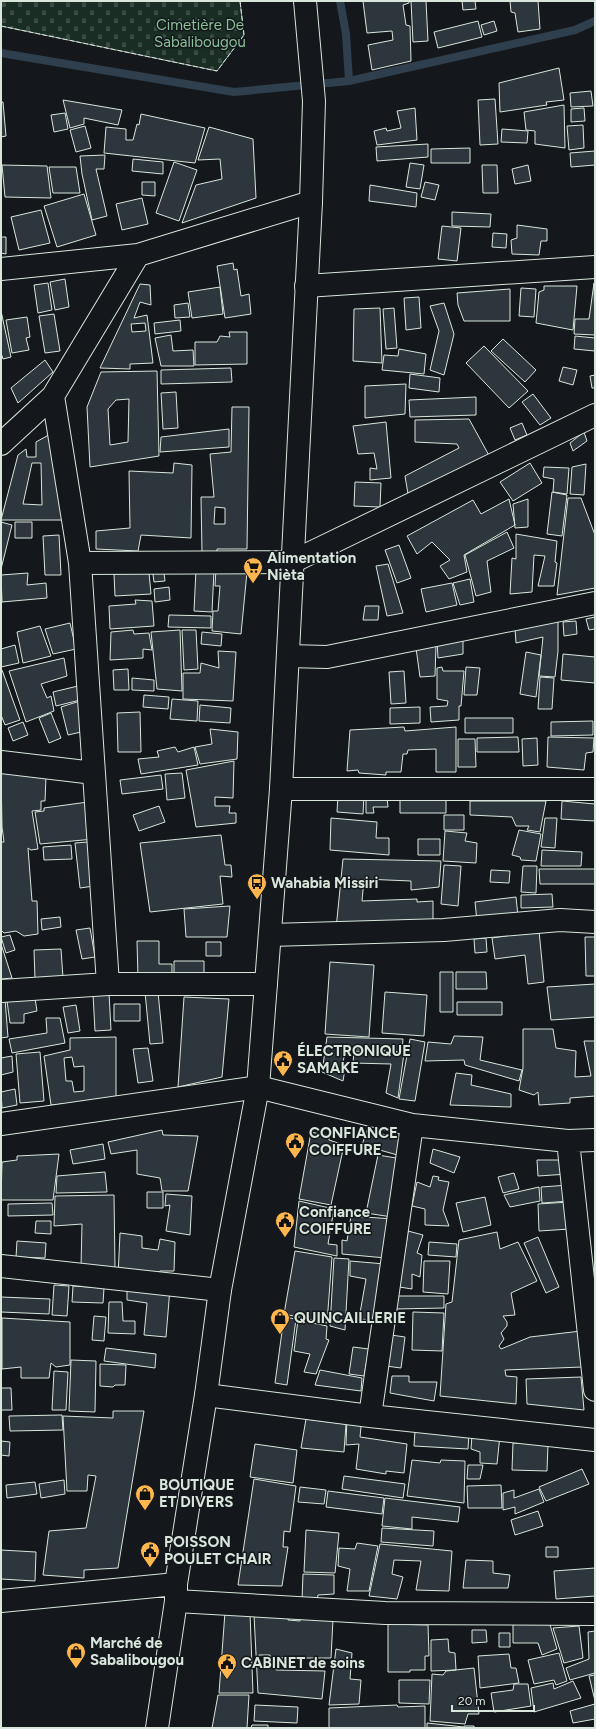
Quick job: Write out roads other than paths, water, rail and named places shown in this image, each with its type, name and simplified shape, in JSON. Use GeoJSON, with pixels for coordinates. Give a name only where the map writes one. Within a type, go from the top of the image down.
{"type":"FeatureCollection","features":[{"type":"Feature","properties":{"kind":"street"},"geometry":{"type":"LineString","coordinates":[[157,1728],[220,1290],[258,1087],[281,789],[311,202],[314,101],[305,1]]}},
{"type":"Feature","properties":{"kind":"street"},"geometry":{"type":"LineString","coordinates":[[1,269],[138,255],[311,202]]}},
{"type":"Feature","properties":{"kind":"street"},"geometry":{"type":"LineString","coordinates":[[1,444],[53,396],[138,255]]}},
{"type":"Feature","properties":{"kind":"street"},"geometry":{"type":"LineString","coordinates":[[306,286],[595,267]]}},
{"type":"Feature","properties":{"kind":"street"},"geometry":{"type":"LineString","coordinates":[[53,396],[80,563],[108,984]]}},
{"type":"Feature","properties":{"kind":"street"},"geometry":{"type":"LineString","coordinates":[[80,563],[292,562],[595,415]]}},
{"type":"Feature","properties":{"kind":"street"},"geometry":{"type":"LineString","coordinates":[[288,656],[327,657],[595,604]]}},
{"type":"Feature","properties":{"kind":"street"},"geometry":{"type":"LineString","coordinates":[[1,762],[94,773]]}},
{"type":"Feature","properties":{"kind":"street"},"geometry":{"type":"LineString","coordinates":[[281,789],[595,788]]}},
{"type":"Feature","properties":{"kind":"street"},"geometry":{"type":"LineString","coordinates":[[270,935],[444,930],[560,920],[595,922]]}},
{"type":"Feature","properties":{"kind":"street"},"geometry":{"type":"LineString","coordinates":[[1,991],[108,984],[266,984]]}},
{"type":"Feature","properties":{"kind":"street"},"geometry":{"type":"LineString","coordinates":[[1,1124],[258,1087],[412,1125],[568,1141],[595,1140]]}},
{"type":"Feature","properties":{"kind":"street"},"geometry":{"type":"LineString","coordinates":[[370,1416],[412,1125]]}},
{"type":"Feature","properties":{"kind":"street"},"geometry":{"type":"LineString","coordinates":[[568,1141],[595,1390]]}},
{"type":"Feature","properties":{"kind":"street"},"geometry":{"type":"LineString","coordinates":[[1,1266],[220,1290]]}},
{"type":"Feature","properties":{"kind":"street"},"geometry":{"type":"LineString","coordinates":[[206,1395],[370,1416],[595,1440]]}},
{"type":"Feature","properties":{"kind":"street"},"geometry":{"type":"LineString","coordinates":[[1,1601],[176,1592],[385,1613],[595,1614]]}},
{"type":"Feature","properties":{"kind":"waterway"},"geometry":{"type":"LineString","coordinates":[[340,1],[346,34],[349,81]]}},
{"type":"Feature","properties":{"kind":"waterway"},"geometry":{"type":"LineString","coordinates":[[1,53],[234,92],[349,81],[575,30],[595,21]]}},
{"type":"Feature","properties":{"kind":"place","name":"Alimentation Nièta"},"geometry":{"type":"Point","coordinates":[253,584]}},
{"type":"Feature","properties":{"kind":"place","name":"Wahabia Missiri"},"geometry":{"type":"Point","coordinates":[257,900]}},
{"type":"Feature","properties":{"kind":"place","name":"ÉLECTRONIQUE SAMAKE"},"geometry":{"type":"Point","coordinates":[283,1077]}},
{"type":"Feature","properties":{"kind":"place","name":"CONFIANCE COIFFURE"},"geometry":{"type":"Point","coordinates":[295,1159]}},
{"type":"Feature","properties":{"kind":"place","name":"Confiance COIFFURE"},"geometry":{"type":"Point","coordinates":[285,1238]}},
{"type":"Feature","properties":{"kind":"place","name":"QUINCAILLERIE"},"geometry":{"type":"Point","coordinates":[280,1335]}},
{"type":"Feature","properties":{"kind":"place","name":"BOUTIQUE ET DIVERS"},"geometry":{"type":"Point","coordinates":[145,1511]}},
{"type":"Feature","properties":{"kind":"place","name":"POISSON POULET CHAIR"},"geometry":{"type":"Point","coordinates":[150,1568]}},
{"type":"Feature","properties":{"kind":"place","name":"Marché de Sabalibougou"},"geometry":{"type":"Point","coordinates":[76,1669]}},
{"type":"Feature","properties":{"kind":"place","name":"CABINET de soins"},"geometry":{"type":"Point","coordinates":[227,1680]}},
{"type":"Feature","properties":{"kind":"park label","name":"Cimetière De Sabalibougou"},"geometry":{"type":"Point","coordinates":[200,34]}}]}
